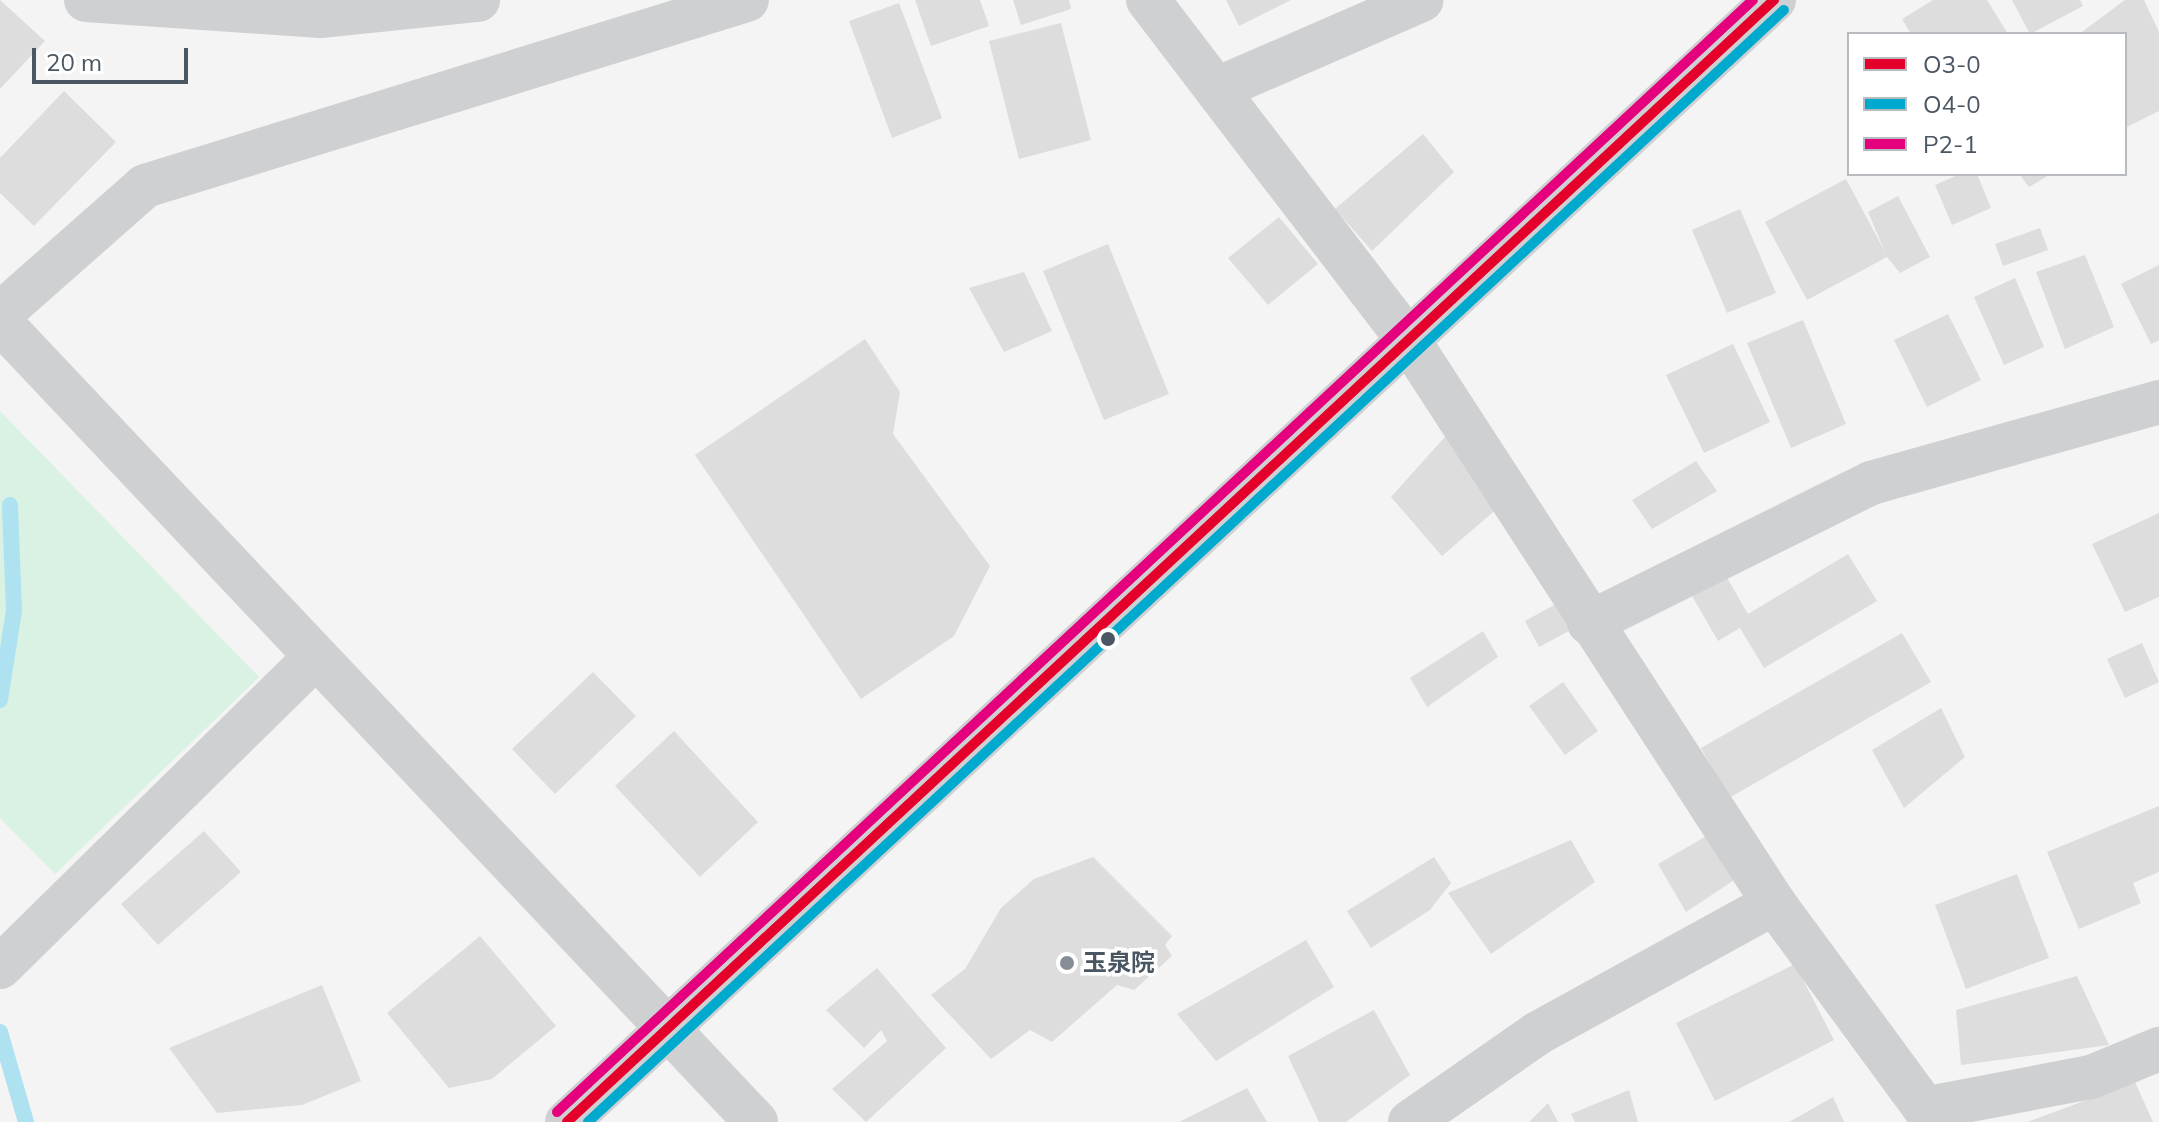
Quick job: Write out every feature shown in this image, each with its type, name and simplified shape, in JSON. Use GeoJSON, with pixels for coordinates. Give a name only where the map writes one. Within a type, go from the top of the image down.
{"type":"FeatureCollection","features":[{"type":"Feature","properties":{"kind":"street"},"geometry":{"type":"LineString","coordinates":[[86,0],[320,16],[478,0]]}},
{"type":"Feature","properties":{"kind":"street"},"geometry":{"type":"LineString","coordinates":[[0,314],[145,186],[651,14],[747,0]]}},
{"type":"Feature","properties":{"kind":"street"},"geometry":{"type":"LineString","coordinates":[[1148,0],[1411,344],[1589,623],[1774,903],[1932,1115],[2091,1077],[2159,1049]]}},
{"type":"Feature","properties":{"kind":"street"},"geometry":{"type":"LineString","coordinates":[[567,1122],[1411,344],[1774,0]]}},
{"type":"Feature","properties":{"kind":"street"},"geometry":{"type":"LineString","coordinates":[[1217,89],[1402,4]]}},
{"type":"Feature","properties":{"kind":"street"},"geometry":{"type":"LineString","coordinates":[[0,322],[313,659],[756,1122]]}},
{"type":"Feature","properties":{"kind":"street"},"geometry":{"type":"LineString","coordinates":[[1589,623],[1871,483],[2159,402]]}},
{"type":"Feature","properties":{"kind":"street"},"geometry":{"type":"LineString","coordinates":[[13,956],[313,659]]}},
{"type":"Feature","properties":{"kind":"street"},"geometry":{"type":"LineString","coordinates":[[1410,1122],[1538,1033],[1774,903]]}},
{"type":"Feature","properties":{"kind":"green space"},"geometry":{"type":"Polygon","coordinates":[[[0,411],[259,677],[55,874],[0,818],[0,411]]]}},
{"type":"Feature","properties":{"kind":"building"},"geometry":{"type":"Polygon","coordinates":[[[0,0],[45,41],[0,89],[0,0]]]}},
{"type":"Feature","properties":{"kind":"building"},"geometry":{"type":"Polygon","coordinates":[[[915,0],[980,0],[989,26],[931,46],[915,0]]]}},
{"type":"Feature","properties":{"kind":"building"},"geometry":{"type":"Polygon","coordinates":[[[1013,0],[1069,0],[1071,9],[1021,25],[1013,0]]]}},
{"type":"Feature","properties":{"kind":"building"},"geometry":{"type":"Polygon","coordinates":[[[1226,0],[1291,0],[1239,26],[1226,0]]]}},
{"type":"Feature","properties":{"kind":"building"},"geometry":{"type":"Polygon","coordinates":[[[1933,0],[1987,0],[2007,32],[1910,32],[1902,19],[1933,0]]]}},
{"type":"Feature","properties":{"kind":"building"},"geometry":{"type":"Polygon","coordinates":[[[2012,0],[2080,0],[2083,6],[2029,32],[2012,0]]]}},
{"type":"Feature","properties":{"kind":"building"},"geometry":{"type":"Polygon","coordinates":[[[2125,0],[2144,0],[2159,32],[2159,111],[2127,127],[2127,32],[2082,32],[2125,0]]]}},
{"type":"Feature","properties":{"kind":"building"},"geometry":{"type":"Polygon","coordinates":[[[899,3],[942,118],[892,138],[849,21],[899,3]]]}},
{"type":"Feature","properties":{"kind":"building"},"geometry":{"type":"Polygon","coordinates":[[[1061,23],[1091,140],[1019,159],[989,41],[1061,23]]]}},
{"type":"Feature","properties":{"kind":"building"},"geometry":{"type":"Polygon","coordinates":[[[64,91],[116,142],[34,226],[0,193],[0,158],[64,91]]]}},
{"type":"Feature","properties":{"kind":"building"},"geometry":{"type":"Polygon","coordinates":[[[1423,134],[1454,172],[1372,251],[1335,209],[1423,134]]]}},
{"type":"Feature","properties":{"kind":"building"},"geometry":{"type":"Polygon","coordinates":[[[1955,176],[1978,176],[1991,208],[1952,225],[1935,185],[1955,176]]]}},
{"type":"Feature","properties":{"kind":"building"},"geometry":{"type":"Polygon","coordinates":[[[2021,176],[2048,176],[2029,187],[2021,176]]]}},
{"type":"Feature","properties":{"kind":"building"},"geometry":{"type":"Polygon","coordinates":[[[1846,179],[1885,252],[1868,212],[1898,196],[1930,257],[1900,273],[1887,257],[1807,300],[1765,222],[1846,179]]]}},
{"type":"Feature","properties":{"kind":"building"},"geometry":{"type":"Polygon","coordinates":[[[1740,209],[1776,293],[1727,313],[1692,230],[1740,209]]]}},
{"type":"Feature","properties":{"kind":"building"},"geometry":{"type":"Polygon","coordinates":[[[1279,217],[1318,264],[1268,305],[1228,258],[1279,217]]]}},
{"type":"Feature","properties":{"kind":"building"},"geometry":{"type":"Polygon","coordinates":[[[2040,228],[2048,250],[2003,266],[1995,244],[2040,228]]]}},
{"type":"Feature","properties":{"kind":"building"},"geometry":{"type":"Polygon","coordinates":[[[1108,244],[1169,394],[1104,420],[1043,271],[1108,244]]]}},
{"type":"Feature","properties":{"kind":"building"},"geometry":{"type":"Polygon","coordinates":[[[2085,255],[2114,327],[2065,349],[2036,272],[2085,255]]]}},
{"type":"Feature","properties":{"kind":"building"},"geometry":{"type":"Polygon","coordinates":[[[2159,265],[2159,340],[2151,344],[2121,284],[2159,265]]]}},
{"type":"Feature","properties":{"kind":"building"},"geometry":{"type":"Polygon","coordinates":[[[1024,272],[1052,331],[1004,352],[969,288],[1024,272]]]}},
{"type":"Feature","properties":{"kind":"building"},"geometry":{"type":"Polygon","coordinates":[[[2015,278],[2044,347],[2004,365],[1974,297],[2015,278]]]}},
{"type":"Feature","properties":{"kind":"building"},"geometry":{"type":"Polygon","coordinates":[[[1948,314],[1981,380],[1927,407],[1894,340],[1948,314]]]}},
{"type":"Feature","properties":{"kind":"building"},"geometry":{"type":"Polygon","coordinates":[[[1803,320],[1846,424],[1791,448],[1747,343],[1803,320]]]}},
{"type":"Feature","properties":{"kind":"building"},"geometry":{"type":"Polygon","coordinates":[[[865,339],[900,392],[893,434],[990,566],[954,636],[861,699],[695,455],[865,339]]]}},
{"type":"Feature","properties":{"kind":"building"},"geometry":{"type":"Polygon","coordinates":[[[1733,344],[1770,422],[1704,453],[1666,375],[1733,344]]]}},
{"type":"Feature","properties":{"kind":"building"},"geometry":{"type":"Polygon","coordinates":[[[1452,429],[1499,507],[1442,556],[1391,497],[1452,429]]]}},
{"type":"Feature","properties":{"kind":"building"},"geometry":{"type":"Polygon","coordinates":[[[1696,461],[1717,491],[1652,529],[1632,500],[1696,461]]]}},
{"type":"Feature","properties":{"kind":"building"},"geometry":{"type":"Polygon","coordinates":[[[2159,513],[2159,597],[2125,612],[2092,544],[2159,513]]]}},
{"type":"Feature","properties":{"kind":"building"},"geometry":{"type":"Polygon","coordinates":[[[1848,554],[1877,601],[1764,668],[1740,628],[1718,641],[1692,596],[1726,576],[1748,614],[1848,554]]]}},
{"type":"Feature","properties":{"kind":"building"},"geometry":{"type":"Polygon","coordinates":[[[1565,599],[1580,625],[1539,647],[1525,621],[1565,599]]]}},
{"type":"Feature","properties":{"kind":"building"},"geometry":{"type":"Polygon","coordinates":[[[1483,631],[1498,657],[1427,707],[1410,678],[1483,631]]]}},
{"type":"Feature","properties":{"kind":"building"},"geometry":{"type":"Polygon","coordinates":[[[1902,633],[1931,682],[1729,798],[1701,748],[1902,633]]]}},
{"type":"Feature","properties":{"kind":"building"},"geometry":{"type":"Polygon","coordinates":[[[2142,643],[2159,682],[2125,698],[2107,659],[2142,643]]]}},
{"type":"Feature","properties":{"kind":"building"},"geometry":{"type":"Polygon","coordinates":[[[593,672],[636,716],[555,794],[512,749],[593,672]]]}},
{"type":"Feature","properties":{"kind":"building"},"geometry":{"type":"Polygon","coordinates":[[[1563,682],[1598,731],[1565,755],[1529,706],[1563,682]]]}},
{"type":"Feature","properties":{"kind":"building"},"geometry":{"type":"Polygon","coordinates":[[[1941,708],[1965,757],[1904,808],[1872,750],[1941,708]]]}},
{"type":"Feature","properties":{"kind":"building"},"geometry":{"type":"Polygon","coordinates":[[[674,731],[758,822],[700,877],[615,786],[674,731]]]}},
{"type":"Feature","properties":{"kind":"building"},"geometry":{"type":"Polygon","coordinates":[[[2159,806],[2159,872],[2133,883],[2141,903],[2079,929],[2047,852],[2159,806]]]}},
{"type":"Feature","properties":{"kind":"building"},"geometry":{"type":"Polygon","coordinates":[[[1717,830],[1745,873],[1686,912],[1658,864],[1717,830]]]}},
{"type":"Feature","properties":{"kind":"building"},"geometry":{"type":"Polygon","coordinates":[[[204,831],[241,872],[158,945],[121,904],[204,831]]]}},
{"type":"Feature","properties":{"kind":"building"},"geometry":{"type":"Polygon","coordinates":[[[1571,840],[1595,882],[1491,954],[1448,893],[1571,840]]]}},
{"type":"Feature","properties":{"kind":"building","name":"玉泉院"},"geometry":{"type":"Polygon","coordinates":[[[1093,857],[1172,936],[1165,945],[1172,956],[1134,990],[1117,985],[1052,1042],[1030,1030],[991,1059],[931,995],[965,969],[1001,908],[1034,879],[1093,857]]]}},
{"type":"Feature","properties":{"kind":"building"},"geometry":{"type":"Polygon","coordinates":[[[1434,857],[1451,883],[1430,910],[1371,948],[1347,911],[1434,857]]]}},
{"type":"Feature","properties":{"kind":"building"},"geometry":{"type":"Polygon","coordinates":[[[2017,874],[2049,958],[1966,989],[1935,905],[2017,874]]]}},
{"type":"Feature","properties":{"kind":"building"},"geometry":{"type":"Polygon","coordinates":[[[480,936],[556,1026],[492,1079],[449,1088],[387,1013],[480,936]]]}},
{"type":"Feature","properties":{"kind":"building"},"geometry":{"type":"Polygon","coordinates":[[[1306,940],[1334,987],[1216,1061],[1177,1014],[1306,940]]]}},
{"type":"Feature","properties":{"kind":"building"},"geometry":{"type":"Polygon","coordinates":[[[1795,964],[1834,1040],[1715,1101],[1676,1023],[1795,964]]]}},
{"type":"Feature","properties":{"kind":"building"},"geometry":{"type":"Polygon","coordinates":[[[877,968],[946,1048],[866,1122],[832,1089],[887,1041],[881,1030],[864,1048],[826,1010],[877,968]]]}},
{"type":"Feature","properties":{"kind":"building"},"geometry":{"type":"Polygon","coordinates":[[[2077,976],[2109,1045],[1961,1065],[1956,1010],[2077,976]]]}},
{"type":"Feature","properties":{"kind":"building"},"geometry":{"type":"Polygon","coordinates":[[[322,985],[361,1081],[302,1105],[217,1113],[169,1048],[322,985]]]}},
{"type":"Feature","properties":{"kind":"building"},"geometry":{"type":"Polygon","coordinates":[[[1374,1010],[1410,1075],[1346,1122],[1319,1122],[1288,1056],[1374,1010]]]}},
{"type":"Feature","properties":{"kind":"building"},"geometry":{"type":"Polygon","coordinates":[[[2135,1082],[2153,1122],[2027,1122],[2135,1082]]]}},
{"type":"Feature","properties":{"kind":"building"},"geometry":{"type":"Polygon","coordinates":[[[1247,1088],[1267,1122],[1179,1122],[1247,1088]]]}},
{"type":"Feature","properties":{"kind":"building"},"geometry":{"type":"Polygon","coordinates":[[[1629,1090],[1638,1122],[1575,1122],[1571,1114],[1629,1090]]]}},
{"type":"Feature","properties":{"kind":"building"},"geometry":{"type":"Polygon","coordinates":[[[1833,1097],[1844,1122],[1789,1122],[1833,1097]]]}},
{"type":"Feature","properties":{"kind":"building"},"geometry":{"type":"Polygon","coordinates":[[[1548,1103],[1558,1122],[1529,1122],[1548,1103]]]}},
{"type":"Feature","properties":{"kind":"waterway"},"geometry":{"type":"LineString","coordinates":[[0,700],[14,611],[10,505]]}},
{"type":"Feature","properties":{"kind":"waterway"},"geometry":{"type":"LineString","coordinates":[[0,1032],[26,1122]]}},
{"type":"Feature","properties":{"kind":"transit line","name":"P2-1"},"geometry":{"type":"LineString","coordinates":[[557,1112],[1753,0]]}},
{"type":"Feature","properties":{"kind":"transit line","name":"O3-0"},"geometry":{"type":"LineString","coordinates":[[567,1122],[1774,0]]}},
{"type":"Feature","properties":{"kind":"transit line","name":"O4-0"},"geometry":{"type":"LineString","coordinates":[[588,1122],[1784,10]]}},
{"type":"Feature","properties":{"kind":"place","name":"玉泉院"},"geometry":{"type":"Point","coordinates":[1067,963]}}]}
